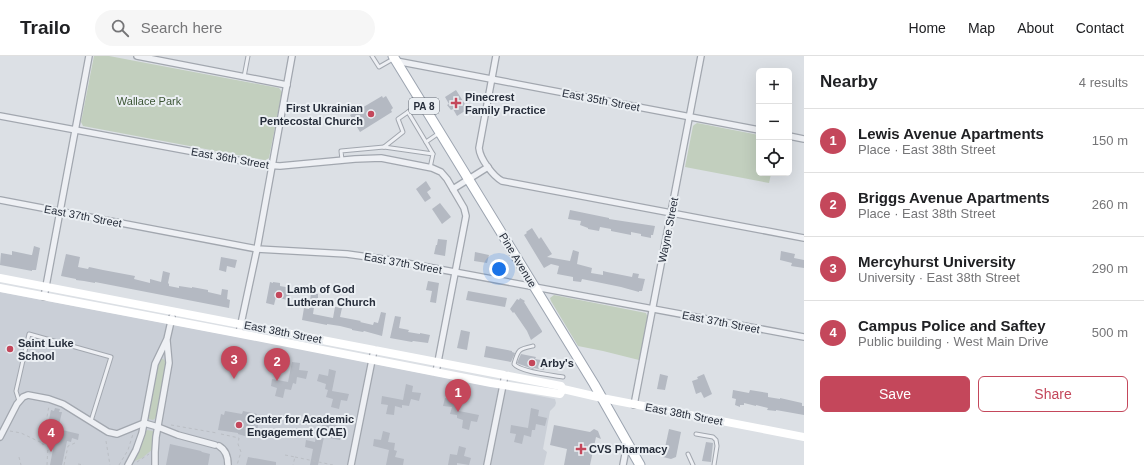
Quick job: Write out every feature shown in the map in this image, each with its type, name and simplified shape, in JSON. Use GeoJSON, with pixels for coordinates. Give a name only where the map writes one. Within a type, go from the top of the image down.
{"type":"FeatureCollection","features":[{"type":"Feature","properties":{"kind":"main road","name":"Pine Avenue"},"geometry":{"type":"LineString","coordinates":[[395,58],[602,398],[640,465]]}},
{"type":"Feature","properties":{"kind":"main road","name":"East 38th Street"},"geometry":{"type":"LineString","coordinates":[[0,278],[561,386],[563,389],[634,405],[804,437]]}},
{"type":"Feature","properties":{"kind":"main road","name":"East 38th Street"},"geometry":{"type":"LineString","coordinates":[[0,288],[503,385],[560,394],[563,389]]}},
{"type":"Feature","properties":{"kind":"street"},"geometry":{"type":"LineString","coordinates":[[44,297],[89,56]]}},
{"type":"Feature","properties":{"kind":"street"},"geometry":{"type":"LineString","coordinates":[[137,56],[287,85]]}},
{"type":"Feature","properties":{"kind":"street"},"geometry":{"type":"LineString","coordinates":[[239,333],[257,249],[292,56]]}},
{"type":"Feature","properties":{"kind":"street"},"geometry":{"type":"LineString","coordinates":[[496,56],[479,148],[481,155],[495,177],[502,181],[804,238]]}},
{"type":"Feature","properties":{"kind":"street","name":"Wayne Street"},"geometry":{"type":"LineString","coordinates":[[634,405],[701,56]]}},
{"type":"Feature","properties":{"kind":"street","name":"East 35th Street"},"geometry":{"type":"LineString","coordinates":[[395,58],[492,80],[756,129]]}},
{"type":"Feature","properties":{"kind":"street","name":"East 36th Street"},"geometry":{"type":"LineString","coordinates":[[0,116],[272,166],[381,158],[437,170],[444,176],[453,188],[464,208],[466,216],[436,372]]}},
{"type":"Feature","properties":{"kind":"street"},"geometry":{"type":"LineString","coordinates":[[792,137],[804,139]]}},
{"type":"Feature","properties":{"kind":"street"},"geometry":{"type":"LineString","coordinates":[[453,188],[488,167]]}},
{"type":"Feature","properties":{"kind":"street","name":"East 37th Street"},"geometry":{"type":"LineString","coordinates":[[0,200],[257,249],[364,256],[804,338]]}},
{"type":"Feature","properties":{"kind":"street"},"geometry":{"type":"LineString","coordinates":[[128,465],[136,450],[144,423],[155,364],[167,339],[173,311]]}},
{"type":"Feature","properties":{"kind":"street"},"geometry":{"type":"LineString","coordinates":[[155,465],[158,427],[169,363],[167,339]]}},
{"type":"Feature","properties":{"kind":"street"},"geometry":{"type":"LineString","coordinates":[[351,465],[374,350]]}},
{"type":"Feature","properties":{"kind":"street"},"geometry":{"type":"LineString","coordinates":[[487,465],[505,375]]}},
{"type":"Feature","properties":{"kind":"street"},"geometry":{"type":"LineString","coordinates":[[0,436],[19,401],[28,395],[50,399],[63,404],[108,432],[117,434],[144,423],[178,435],[217,445],[224,450],[228,465]]}},
{"type":"Feature","properties":{"kind":"street"},"geometry":{"type":"LineString","coordinates":[[623,465],[627,442]]}},
{"type":"Feature","properties":{"kind":"lane"},"geometry":{"type":"LineString","coordinates":[[244,77],[248,56]]}},
{"type":"Feature","properties":{"kind":"lane"},"geometry":{"type":"LineString","coordinates":[[372,56],[379,67],[395,58]]}},
{"type":"Feature","properties":{"kind":"lane"},"geometry":{"type":"LineString","coordinates":[[384,147],[403,132],[398,119],[422,102]]}},
{"type":"Feature","properties":{"kind":"lane"},"geometry":{"type":"LineString","coordinates":[[408,112],[432,154],[430,168]]}},
{"type":"Feature","properties":{"kind":"lane"},"geometry":{"type":"LineString","coordinates":[[426,142],[440,133]]}},
{"type":"Feature","properties":{"kind":"lane"},"geometry":{"type":"LineString","coordinates":[[342,160],[341,151],[384,147],[432,154]]}},
{"type":"Feature","properties":{"kind":"lane"},"geometry":{"type":"LineString","coordinates":[[19,401],[16,391],[29,334],[111,357],[90,421]]}},
{"type":"Feature","properties":{"kind":"lane"},"geometry":{"type":"LineString","coordinates":[[533,346],[516,353],[515,366],[563,377]]}},
{"type":"Feature","properties":{"kind":"lane"},"geometry":{"type":"LineString","coordinates":[[696,434],[713,437],[716,440],[717,446],[714,465]]}},
{"type":"Feature","properties":{"kind":"lane"},"geometry":{"type":"LineString","coordinates":[[688,454],[694,465]]}},
{"type":"Feature","properties":{"kind":"path"},"geometry":{"type":"LineString","coordinates":[[42,444],[50,399]]}},
{"type":"Feature","properties":{"kind":"path"},"geometry":{"type":"LineString","coordinates":[[171,425],[217,433]]}},
{"type":"Feature","properties":{"kind":"path"},"geometry":{"type":"LineString","coordinates":[[119,465],[130,445],[136,426]]}},
{"type":"Feature","properties":{"kind":"path"},"geometry":{"type":"LineString","coordinates":[[4,429],[21,433],[48,446],[47,465]]}},
{"type":"Feature","properties":{"kind":"path"},"geometry":{"type":"LineString","coordinates":[[221,434],[239,438],[238,444],[241,452],[237,465]]}},
{"type":"Feature","properties":{"kind":"path"},"geometry":{"type":"LineString","coordinates":[[106,441],[110,465]]}},
{"type":"Feature","properties":{"kind":"path"},"geometry":{"type":"LineString","coordinates":[[64,465],[68,446],[75,443]]}},
{"type":"Feature","properties":{"kind":"path"},"geometry":{"type":"LineString","coordinates":[[284,455],[333,465]]}},
{"type":"Feature","properties":{"kind":"path"},"geometry":{"type":"LineString","coordinates":[[19,457],[21,465]]}},
{"type":"Feature","properties":{"kind":"path"},"geometry":{"type":"LineString","coordinates":[[293,465],[295,457]]}},
{"type":"Feature","properties":{"kind":"path"},"geometry":{"type":"LineString","coordinates":[[78,464],[84,465]]}},
{"type":"Feature","properties":{"kind":"shaded area"},"geometry":{"type":"Polygon","coordinates":[[[0,292],[555,399],[555,406],[550,411],[543,449],[547,452],[544,465],[0,465],[0,292]]]}},
{"type":"Feature","properties":{"kind":"green space","name":"Wallace Park"},"geometry":{"type":"Polygon","coordinates":[[[94,56],[109,56],[279,88],[282,92],[269,158],[264,160],[83,126],[81,122],[94,56]]]}},
{"type":"Feature","properties":{"kind":"green space"},"geometry":{"type":"Polygon","coordinates":[[[697,123],[756,134],[756,176],[771,176],[769,183],[685,167],[693,126],[697,123]]]}},
{"type":"Feature","properties":{"kind":"green space"},"geometry":{"type":"Polygon","coordinates":[[[554,295],[646,313],[648,318],[639,360],[578,346],[551,301],[550,298],[554,295]]]}},
{"type":"Feature","properties":{"kind":"green space"},"geometry":{"type":"Polygon","coordinates":[[[160,359],[163,359],[167,363],[157,417],[153,420],[149,419],[148,416],[157,364],[160,359]]]}},
{"type":"Feature","properties":{"kind":"green space"},"geometry":{"type":"Polygon","coordinates":[[[147,430],[153,431],[153,449],[142,458],[132,462],[144,434],[147,430]]]}},
{"type":"Feature","properties":{"kind":"building"},"geometry":{"type":"Polygon","coordinates":[[[456,90],[468,109],[457,116],[453,109],[451,110],[447,105],[449,104],[445,97],[456,90]]]}},
{"type":"Feature","properties":{"kind":"building","name":"First Ukrainian Pentecostal Church"},"geometry":{"type":"Polygon","coordinates":[[[382,96],[383,98],[386,96],[393,108],[391,110],[392,112],[360,132],[350,115],[382,96]]]}},
{"type":"Feature","properties":{"kind":"building"},"geometry":{"type":"Polygon","coordinates":[[[426,181],[431,189],[427,192],[431,198],[425,202],[416,189],[426,181]]]}},
{"type":"Feature","properties":{"kind":"building"},"geometry":{"type":"Polygon","coordinates":[[[440,203],[451,217],[442,224],[432,209],[440,203]]]}},
{"type":"Feature","properties":{"kind":"building"},"geometry":{"type":"Polygon","coordinates":[[[570,210],[609,219],[655,226],[653,235],[651,235],[651,238],[641,236],[641,234],[631,232],[631,235],[600,227],[599,231],[588,229],[580,225],[581,221],[568,219],[570,210]]]}},
{"type":"Feature","properties":{"kind":"building"},"geometry":{"type":"Polygon","coordinates":[[[532,228],[539,239],[541,237],[552,254],[547,257],[570,261],[573,250],[579,252],[577,264],[592,268],[591,273],[603,275],[603,271],[632,277],[633,273],[639,274],[638,278],[645,279],[642,291],[639,292],[582,279],[581,282],[573,281],[573,277],[557,274],[559,266],[551,264],[544,268],[524,235],[532,228]]]}},
{"type":"Feature","properties":{"kind":"building"},"geometry":{"type":"Polygon","coordinates":[[[438,239],[447,240],[445,256],[434,254],[438,239]]]}},
{"type":"Feature","properties":{"kind":"building"},"geometry":{"type":"Polygon","coordinates":[[[34,246],[40,248],[36,270],[32,271],[0,265],[1,253],[12,255],[12,251],[32,255],[34,246]]]}},
{"type":"Feature","properties":{"kind":"building"},"geometry":{"type":"Polygon","coordinates":[[[781,251],[795,254],[794,258],[804,260],[804,268],[791,266],[792,263],[780,260],[781,251]]]}},
{"type":"Feature","properties":{"kind":"building"},"geometry":{"type":"Polygon","coordinates":[[[475,252],[489,255],[487,263],[474,261],[475,252]]]}},
{"type":"Feature","properties":{"kind":"building"},"geometry":{"type":"Polygon","coordinates":[[[66,254],[80,257],[78,267],[88,269],[89,267],[135,276],[134,279],[150,283],[150,279],[161,282],[163,271],[170,273],[168,283],[169,286],[179,288],[179,286],[192,287],[208,290],[208,292],[221,295],[222,289],[228,290],[227,299],[230,300],[229,308],[61,276],[66,254]]]}},
{"type":"Feature","properties":{"kind":"building"},"geometry":{"type":"Polygon","coordinates":[[[221,257],[237,260],[235,268],[227,266],[226,272],[219,270],[221,257]]]}},
{"type":"Feature","properties":{"kind":"building"},"geometry":{"type":"Polygon","coordinates":[[[428,281],[439,283],[436,303],[430,302],[432,291],[426,290],[428,281]]]}},
{"type":"Feature","properties":{"kind":"building","name":"Lamb of God Lutheran Church"},"geometry":{"type":"Polygon","coordinates":[[[270,282],[280,283],[280,286],[291,288],[289,298],[287,298],[287,300],[276,297],[274,305],[266,303],[270,282]]]}},
{"type":"Feature","properties":{"kind":"building"},"geometry":{"type":"Polygon","coordinates":[[[468,291],[507,298],[505,307],[466,300],[468,291]]]}},
{"type":"Feature","properties":{"kind":"building"},"geometry":{"type":"Polygon","coordinates":[[[311,293],[318,294],[318,301],[315,301],[313,314],[333,318],[335,307],[342,308],[340,317],[373,325],[374,322],[378,323],[381,312],[386,313],[382,336],[340,326],[302,320],[304,308],[309,309],[311,293]]]}},
{"type":"Feature","properties":{"kind":"building"},"geometry":{"type":"Polygon","coordinates":[[[520,298],[525,301],[524,302],[542,331],[531,340],[527,331],[514,312],[513,313],[510,309],[517,299],[519,300],[520,298]]]}},
{"type":"Feature","properties":{"kind":"building"},"geometry":{"type":"Polygon","coordinates":[[[395,316],[401,317],[399,328],[409,330],[408,332],[430,335],[428,343],[390,338],[395,316]]]}},
{"type":"Feature","properties":{"kind":"building"},"geometry":{"type":"Polygon","coordinates":[[[461,330],[470,332],[467,350],[457,348],[461,330]]]}},
{"type":"Feature","properties":{"kind":"building"},"geometry":{"type":"Polygon","coordinates":[[[486,346],[512,351],[515,353],[511,362],[484,357],[486,346]]]}},
{"type":"Feature","properties":{"kind":"building"},"geometry":{"type":"Polygon","coordinates":[[[521,354],[546,361],[544,370],[533,369],[517,363],[521,354]]]}},
{"type":"Feature","properties":{"kind":"building"},"geometry":{"type":"Polygon","coordinates":[[[292,362],[300,363],[299,370],[308,371],[306,379],[297,377],[296,384],[293,383],[291,390],[285,389],[283,398],[275,396],[277,388],[271,386],[272,379],[288,382],[292,362]]]}},
{"type":"Feature","properties":{"kind":"building"},"geometry":{"type":"Polygon","coordinates":[[[329,369],[336,371],[332,391],[349,394],[347,401],[341,400],[339,409],[331,407],[333,399],[326,397],[328,390],[325,389],[326,384],[317,381],[319,374],[328,376],[329,369]]]}},
{"type":"Feature","properties":{"kind":"building"},"geometry":{"type":"Polygon","coordinates":[[[660,374],[668,376],[665,390],[657,389],[660,374]]]}},
{"type":"Feature","properties":{"kind":"building"},"geometry":{"type":"Polygon","coordinates":[[[704,374],[712,394],[704,398],[701,392],[696,394],[692,381],[698,379],[697,377],[704,374]]]}},
{"type":"Feature","properties":{"kind":"building"},"geometry":{"type":"Polygon","coordinates":[[[406,384],[413,386],[412,392],[421,393],[419,401],[411,399],[409,406],[402,405],[402,408],[395,406],[394,415],[386,414],[388,405],[381,404],[382,396],[403,400],[406,384]]]}},
{"type":"Feature","properties":{"kind":"building"},"geometry":{"type":"Polygon","coordinates":[[[733,390],[749,393],[750,390],[768,393],[768,397],[802,403],[802,406],[804,406],[804,415],[776,410],[767,410],[768,408],[744,403],[744,405],[740,405],[740,407],[735,405],[736,399],[732,398],[733,390]]]}},
{"type":"Feature","properties":{"kind":"building"},"geometry":{"type":"Polygon","coordinates":[[[454,393],[462,395],[459,411],[479,415],[477,422],[471,421],[469,430],[462,428],[463,420],[457,418],[457,415],[450,414],[452,407],[443,406],[445,398],[453,400],[454,393]]]}},
{"type":"Feature","properties":{"kind":"building"},"geometry":{"type":"Polygon","coordinates":[[[55,408],[60,409],[59,412],[62,412],[58,429],[79,434],[78,440],[72,438],[71,442],[67,441],[62,465],[50,465],[54,444],[44,442],[51,410],[54,411],[55,408]]]}},
{"type":"Feature","properties":{"kind":"building"},"geometry":{"type":"Polygon","coordinates":[[[531,408],[539,410],[538,416],[547,418],[545,426],[536,424],[535,430],[532,430],[531,437],[524,435],[522,444],[514,442],[516,434],[510,433],[511,425],[528,428],[531,408]]]}},
{"type":"Feature","properties":{"kind":"building"},"geometry":{"type":"Polygon","coordinates":[[[225,411],[242,414],[243,411],[257,414],[255,425],[258,425],[257,433],[253,432],[252,437],[248,437],[238,433],[218,430],[221,414],[224,415],[225,411]]]}},
{"type":"Feature","properties":{"kind":"building"},"geometry":{"type":"Polygon","coordinates":[[[324,419],[337,423],[335,431],[341,432],[340,440],[324,437],[318,465],[310,465],[313,449],[305,447],[306,440],[315,442],[316,435],[319,436],[324,419]]]}},
{"type":"Feature","properties":{"kind":"building"},"geometry":{"type":"Polygon","coordinates":[[[554,425],[590,432],[594,429],[598,431],[601,439],[596,437],[590,465],[564,465],[567,449],[550,445],[554,425]]]}},
{"type":"Feature","properties":{"kind":"building"},"geometry":{"type":"Polygon","coordinates":[[[669,429],[681,432],[676,457],[671,459],[663,457],[669,429]]]}},
{"type":"Feature","properties":{"kind":"building"},"geometry":{"type":"Polygon","coordinates":[[[383,431],[390,433],[388,442],[395,443],[394,450],[397,451],[395,457],[404,459],[403,465],[386,465],[389,450],[373,446],[374,439],[381,440],[383,431]]]}},
{"type":"Feature","properties":{"kind":"building"},"geometry":{"type":"Polygon","coordinates":[[[706,442],[713,443],[711,462],[702,461],[706,442]]]}},
{"type":"Feature","properties":{"kind":"building"},"geometry":{"type":"Polygon","coordinates":[[[170,444],[210,454],[208,465],[166,465],[170,444]]]}},
{"type":"Feature","properties":{"kind":"building"},"geometry":{"type":"Polygon","coordinates":[[[459,446],[466,448],[464,456],[471,458],[469,465],[457,463],[457,465],[448,465],[450,454],[457,455],[459,446]]]}},
{"type":"Feature","properties":{"kind":"building"},"geometry":{"type":"Polygon","coordinates":[[[248,457],[276,462],[276,465],[246,465],[248,457]]]}},
{"type":"Feature","properties":{"kind":"place","name":"Pinecrest Family Practice"},"geometry":{"type":"Point","coordinates":[456,103]}},
{"type":"Feature","properties":{"kind":"place","name":"First Ukrainian Pentecostal Church"},"geometry":{"type":"Point","coordinates":[371,114]}},
{"type":"Feature","properties":{"kind":"place","name":"Lamb of God Lutheran Church"},"geometry":{"type":"Point","coordinates":[279,295]}},
{"type":"Feature","properties":{"kind":"place","name":"Saint Luke School"},"geometry":{"type":"Point","coordinates":[10,349]}},
{"type":"Feature","properties":{"kind":"place","name":"Arby's"},"geometry":{"type":"Point","coordinates":[532,363]}},
{"type":"Feature","properties":{"kind":"place","name":"Mercyhurst University"},"geometry":{"type":"Point","coordinates":[234,379]}},
{"type":"Feature","properties":{"kind":"place","name":"Briggs Avenue Apartments"},"geometry":{"type":"Point","coordinates":[277,381]}},
{"type":"Feature","properties":{"kind":"place","name":"Lewis Avenue Apartments"},"geometry":{"type":"Point","coordinates":[458,412]}},
{"type":"Feature","properties":{"kind":"place","name":"Center for Academic Engagement (CAE)"},"geometry":{"type":"Point","coordinates":[239,425]}},
{"type":"Feature","properties":{"kind":"place","name":"CVS Pharmacy"},"geometry":{"type":"Point","coordinates":[581,449]}},
{"type":"Feature","properties":{"kind":"place","name":"Campus Police and Saftey"},"geometry":{"type":"Point","coordinates":[51,452]}}]}
